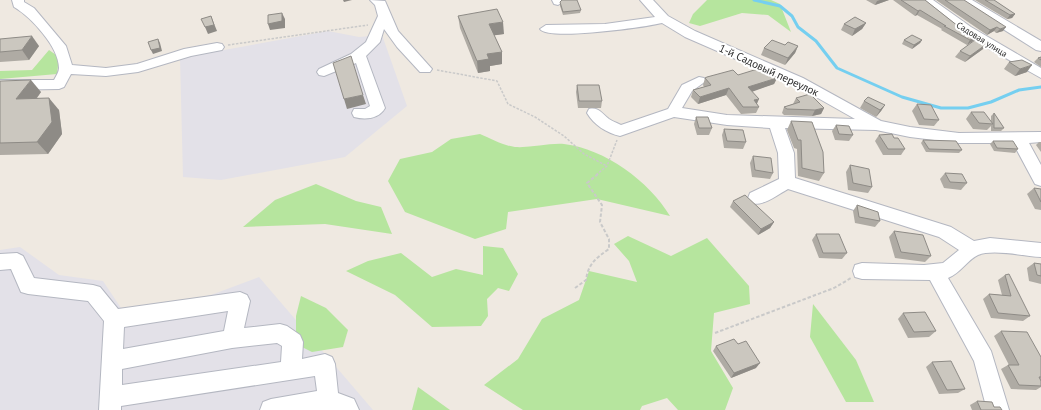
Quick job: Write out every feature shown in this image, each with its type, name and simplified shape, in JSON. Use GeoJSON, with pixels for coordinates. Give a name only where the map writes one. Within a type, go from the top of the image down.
{"type":"FeatureCollection","features":[{"type":"Feature","properties":{"kind":"street"},"geometry":{"type":"LineString","coordinates":[[0,85],[59,84],[66,69],[61,49],[30,11],[18,4],[18,0]]}},
{"type":"Feature","properties":{"kind":"street"},"geometry":{"type":"LineString","coordinates":[[324,72],[359,55],[370,46],[379,24],[381,4],[376,0]]}},
{"type":"Feature","properties":{"kind":"street","name":"1-й Садовый переулок"},"geometry":{"type":"LineString","coordinates":[[646,0],[664,19],[690,34],[798,81],[877,125],[910,132],[959,138],[1041,137]]}},
{"type":"Feature","properties":{"kind":"street","name":"Садовая улица"},"geometry":{"type":"LineString","coordinates":[[925,0],[966,30],[1041,74]]}},
{"type":"Feature","properties":{"kind":"street"},"geometry":{"type":"LineString","coordinates":[[963,0],[1041,48]]}},
{"type":"Feature","properties":{"kind":"street"},"geometry":{"type":"LineString","coordinates":[[546,29],[567,30],[647,23],[664,19]]}},
{"type":"Feature","properties":{"kind":"street"},"geometry":{"type":"LineString","coordinates":[[379,24],[389,29],[425,69]]}},
{"type":"Feature","properties":{"kind":"street"},"geometry":{"type":"LineString","coordinates":[[66,69],[106,72],[138,68],[189,52],[217,47]]}},
{"type":"Feature","properties":{"kind":"street"},"geometry":{"type":"LineString","coordinates":[[1015,59],[1041,48]]}},
{"type":"Feature","properties":{"kind":"street"},"geometry":{"type":"LineString","coordinates":[[359,55],[378,108],[367,114],[359,113]]}},
{"type":"Feature","properties":{"kind":"street"},"geometry":{"type":"LineString","coordinates":[[673,112],[687,88],[699,81]]}},
{"type":"Feature","properties":{"kind":"street"},"geometry":{"type":"LineString","coordinates":[[594,113],[603,122],[620,131],[673,112],[727,120],[776,123],[877,125]]}},
{"type":"Feature","properties":{"kind":"street"},"geometry":{"type":"LineString","coordinates":[[776,123],[786,153],[787,182]]}},
{"type":"Feature","properties":{"kind":"street"},"geometry":{"type":"LineString","coordinates":[[1018,137],[1041,180]]}},
{"type":"Feature","properties":{"kind":"street"},"geometry":{"type":"LineString","coordinates":[[756,198],[787,182],[945,232],[972,249]]}},
{"type":"Feature","properties":{"kind":"street"},"geometry":{"type":"LineString","coordinates":[[862,271],[924,273],[948,270],[972,249],[990,245],[1041,250]]}},
{"type":"Feature","properties":{"kind":"street"},"geometry":{"type":"LineString","coordinates":[[0,262],[17,261],[28,286],[93,293],[114,319],[110,404],[325,364],[328,400]]}},
{"type":"Feature","properties":{"kind":"street"},"geometry":{"type":"LineString","coordinates":[[935,272],[984,358],[998,410]]}},
{"type":"Feature","properties":{"kind":"street"},"geometry":{"type":"LineString","coordinates":[[114,319],[240,302],[232,339]]}},
{"type":"Feature","properties":{"kind":"street"},"geometry":{"type":"LineString","coordinates":[[112,361],[232,339],[280,333],[293,342],[290,371]]}},
{"type":"Feature","properties":{"kind":"street"},"geometry":{"type":"LineString","coordinates":[[271,410],[328,400],[346,407],[348,410]]}},
{"type":"Feature","properties":{"kind":"path"},"geometry":{"type":"LineString","coordinates":[[217,47],[379,24]]}},
{"type":"Feature","properties":{"kind":"path"},"geometry":{"type":"LineString","coordinates":[[425,69],[497,81],[508,104],[535,117],[564,136],[584,154],[607,166]]}},
{"type":"Feature","properties":{"kind":"path"},"geometry":{"type":"LineString","coordinates":[[575,288],[586,280],[587,268],[594,259],[609,250],[609,239],[600,222],[602,205],[587,183],[607,166],[620,131]]}},
{"type":"Feature","properties":{"kind":"path"},"geometry":{"type":"LineString","coordinates":[[715,333],[834,288],[862,271]]}},
{"type":"Feature","properties":{"kind":"shaded area"},"geometry":{"type":"Polygon","coordinates":[[[328,31],[359,37],[382,35],[407,106],[345,157],[221,180],[183,177],[180,58],[328,31]]]}},
{"type":"Feature","properties":{"kind":"shaded area"},"geometry":{"type":"Polygon","coordinates":[[[20,247],[59,275],[103,281],[125,314],[211,295],[259,277],[373,410],[0,410],[0,250],[20,247]]]}},
{"type":"Feature","properties":{"kind":"green space"},"geometry":{"type":"Polygon","coordinates":[[[707,0],[771,0],[780,4],[791,32],[768,15],[742,13],[700,26],[689,23],[693,14],[707,0]]]}},
{"type":"Feature","properties":{"kind":"green space"},"geometry":{"type":"Polygon","coordinates":[[[49,50],[59,57],[57,74],[0,79],[0,71],[32,70],[49,50]]]}},
{"type":"Feature","properties":{"kind":"green space"},"geometry":{"type":"Polygon","coordinates":[[[480,134],[502,144],[515,147],[564,144],[595,152],[610,160],[638,179],[661,203],[670,216],[597,199],[508,212],[506,229],[475,239],[405,212],[388,181],[400,159],[432,152],[451,139],[480,134]]]}},
{"type":"Feature","properties":{"kind":"green space"},"geometry":{"type":"Polygon","coordinates":[[[316,184],[356,201],[381,207],[392,234],[325,224],[243,227],[275,200],[316,184]]]}},
{"type":"Feature","properties":{"kind":"green space"},"geometry":{"type":"Polygon","coordinates":[[[628,236],[671,256],[707,238],[749,286],[750,304],[714,313],[711,351],[733,388],[725,410],[678,410],[667,398],[642,406],[640,410],[523,410],[484,385],[518,359],[542,319],[579,300],[589,271],[637,282],[629,261],[614,244],[628,236]]]}},
{"type":"Feature","properties":{"kind":"green space"},"geometry":{"type":"Polygon","coordinates":[[[483,246],[503,248],[518,274],[509,291],[498,288],[487,299],[488,316],[481,326],[432,327],[395,295],[346,271],[368,261],[401,253],[432,277],[456,269],[483,275],[483,246]]]}},
{"type":"Feature","properties":{"kind":"green space"},"geometry":{"type":"Polygon","coordinates":[[[301,296],[326,308],[348,330],[343,347],[312,352],[296,344],[296,316],[301,296]]]}},
{"type":"Feature","properties":{"kind":"green space"},"geometry":{"type":"Polygon","coordinates":[[[813,304],[856,360],[874,402],[846,402],[810,337],[813,304]]]}},
{"type":"Feature","properties":{"kind":"green space"},"geometry":{"type":"Polygon","coordinates":[[[418,387],[450,410],[412,410],[418,387]]]}},
{"type":"Feature","properties":{"kind":"building"},"geometry":{"type":"Polygon","coordinates":[[[562,0],[577,0],[581,10],[563,12],[560,2],[562,0]]]}},
{"type":"Feature","properties":{"kind":"building"},"geometry":{"type":"Polygon","coordinates":[[[901,0],[925,0],[963,30],[976,37],[970,40],[901,0]]]}},
{"type":"Feature","properties":{"kind":"building"},"geometry":{"type":"Polygon","coordinates":[[[945,0],[964,0],[1006,27],[1000,29],[997,27],[990,30],[945,0]]]}},
{"type":"Feature","properties":{"kind":"building"},"geometry":{"type":"Polygon","coordinates":[[[985,0],[994,0],[1015,14],[1010,15],[985,0]]]}},
{"type":"Feature","properties":{"kind":"building"},"geometry":{"type":"Polygon","coordinates":[[[497,9],[503,22],[489,24],[502,52],[487,54],[489,59],[477,61],[458,16],[497,9]]]}},
{"type":"Feature","properties":{"kind":"building"},"geometry":{"type":"Polygon","coordinates":[[[282,13],[282,21],[268,24],[268,15],[282,13]]]}},
{"type":"Feature","properties":{"kind":"building"},"geometry":{"type":"Polygon","coordinates":[[[211,16],[214,25],[205,27],[201,19],[211,16]]]}},
{"type":"Feature","properties":{"kind":"building"},"geometry":{"type":"Polygon","coordinates":[[[855,17],[866,23],[855,29],[844,24],[855,17]]]}},
{"type":"Feature","properties":{"kind":"building"},"geometry":{"type":"Polygon","coordinates":[[[912,35],[922,40],[914,45],[904,40],[912,35]]]}},
{"type":"Feature","properties":{"kind":"building"},"geometry":{"type":"Polygon","coordinates":[[[32,36],[22,50],[0,52],[0,39],[32,36]]]}},
{"type":"Feature","properties":{"kind":"building"},"geometry":{"type":"Polygon","coordinates":[[[979,37],[988,43],[970,56],[960,51],[979,37]]]}},
{"type":"Feature","properties":{"kind":"building"},"geometry":{"type":"Polygon","coordinates":[[[158,39],[160,48],[151,50],[148,42],[158,39]]]}},
{"type":"Feature","properties":{"kind":"building"},"geometry":{"type":"Polygon","coordinates":[[[772,40],[785,45],[788,42],[798,46],[788,58],[764,48],[772,40]]]}},
{"type":"Feature","properties":{"kind":"building"},"geometry":{"type":"Polygon","coordinates":[[[351,56],[363,95],[344,99],[333,63],[351,56]]]}},
{"type":"Feature","properties":{"kind":"building"},"geometry":{"type":"Polygon","coordinates":[[[1022,60],[1032,65],[1020,69],[1009,62],[1022,60]]]}},
{"type":"Feature","properties":{"kind":"building"},"geometry":{"type":"Polygon","coordinates":[[[764,67],[777,78],[748,87],[759,99],[754,100],[759,107],[743,107],[729,88],[700,97],[693,90],[711,85],[705,78],[707,77],[733,70],[738,75],[764,67]]]}},
{"type":"Feature","properties":{"kind":"building"},"geometry":{"type":"Polygon","coordinates":[[[31,80],[16,99],[49,98],[52,122],[37,142],[0,143],[0,81],[31,80]]]}},
{"type":"Feature","properties":{"kind":"building"},"geometry":{"type":"Polygon","coordinates":[[[577,85],[599,85],[602,101],[579,101],[577,85]]]}},
{"type":"Feature","properties":{"kind":"building"},"geometry":{"type":"Polygon","coordinates":[[[810,94],[824,108],[815,110],[787,109],[784,107],[800,102],[796,98],[810,94]]]}},
{"type":"Feature","properties":{"kind":"building"},"geometry":{"type":"Polygon","coordinates":[[[868,97],[885,105],[880,110],[864,101],[868,97]]]}},
{"type":"Feature","properties":{"kind":"building"},"geometry":{"type":"Polygon","coordinates":[[[917,104],[931,105],[939,120],[924,119],[917,104]]]}},
{"type":"Feature","properties":{"kind":"building"},"geometry":{"type":"Polygon","coordinates":[[[971,112],[984,112],[993,124],[979,123],[971,112]]]}},
{"type":"Feature","properties":{"kind":"building"},"geometry":{"type":"Polygon","coordinates":[[[994,113],[1004,128],[994,128],[994,113]]]}},
{"type":"Feature","properties":{"kind":"building"},"geometry":{"type":"Polygon","coordinates":[[[696,117],[708,117],[712,128],[699,128],[696,117]]]}},
{"type":"Feature","properties":{"kind":"building"},"geometry":{"type":"Polygon","coordinates":[[[791,121],[812,122],[823,152],[824,173],[802,168],[801,140],[798,140],[791,121]]]}},
{"type":"Feature","properties":{"kind":"building"},"geometry":{"type":"Polygon","coordinates":[[[836,125],[849,126],[853,135],[839,134],[836,125]]]}},
{"type":"Feature","properties":{"kind":"building"},"geometry":{"type":"Polygon","coordinates":[[[724,129],[743,130],[746,142],[727,141],[724,129]]]}},
{"type":"Feature","properties":{"kind":"building"},"geometry":{"type":"Polygon","coordinates":[[[892,134],[894,138],[898,138],[905,149],[888,149],[879,135],[892,134]]]}},
{"type":"Feature","properties":{"kind":"building"},"geometry":{"type":"Polygon","coordinates":[[[923,140],[956,141],[962,150],[929,149],[923,140]]]}},
{"type":"Feature","properties":{"kind":"building"},"geometry":{"type":"Polygon","coordinates":[[[993,141],[1013,141],[1018,149],[997,148],[993,141]]]}},
{"type":"Feature","properties":{"kind":"building"},"geometry":{"type":"Polygon","coordinates":[[[753,156],[771,158],[773,173],[755,170],[753,156]]]}},
{"type":"Feature","properties":{"kind":"building"},"geometry":{"type":"Polygon","coordinates":[[[850,165],[869,169],[872,187],[853,183],[850,165]]]}},
{"type":"Feature","properties":{"kind":"building"},"geometry":{"type":"Polygon","coordinates":[[[945,173],[962,174],[967,183],[950,182],[945,173]]]}},
{"type":"Feature","properties":{"kind":"building"},"geometry":{"type":"Polygon","coordinates":[[[1034,188],[1041,189],[1041,202],[1034,188]]]}},
{"type":"Feature","properties":{"kind":"building"},"geometry":{"type":"Polygon","coordinates":[[[745,195],[774,222],[761,229],[733,201],[745,195]]]}},
{"type":"Feature","properties":{"kind":"building"},"geometry":{"type":"Polygon","coordinates":[[[857,205],[878,212],[880,221],[859,217],[857,205]]]}},
{"type":"Feature","properties":{"kind":"building"},"geometry":{"type":"Polygon","coordinates":[[[894,231],[923,235],[931,256],[901,252],[894,231]]]}},
{"type":"Feature","properties":{"kind":"building"},"geometry":{"type":"Polygon","coordinates":[[[816,234],[839,234],[847,253],[823,253],[816,234]]]}},
{"type":"Feature","properties":{"kind":"building"},"geometry":{"type":"Polygon","coordinates":[[[1034,263],[1041,264],[1041,276],[1037,275],[1034,263]]]}},
{"type":"Feature","properties":{"kind":"building"},"geometry":{"type":"Polygon","coordinates":[[[1009,274],[1030,316],[998,313],[989,294],[1011,296],[1005,275],[1009,274]]]}},
{"type":"Feature","properties":{"kind":"building"},"geometry":{"type":"Polygon","coordinates":[[[925,312],[936,331],[914,332],[903,313],[925,312]]]}},
{"type":"Feature","properties":{"kind":"building"},"geometry":{"type":"Polygon","coordinates":[[[1001,331],[1027,332],[1041,357],[1041,377],[1039,377],[1041,386],[1019,385],[1008,365],[1019,365],[1001,331]]]}},
{"type":"Feature","properties":{"kind":"building"},"geometry":{"type":"Polygon","coordinates":[[[734,339],[738,344],[746,341],[760,363],[734,373],[716,346],[734,339]]]}},
{"type":"Feature","properties":{"kind":"building"},"geometry":{"type":"Polygon","coordinates":[[[951,361],[965,389],[947,390],[932,362],[951,361]]]}},
{"type":"Feature","properties":{"kind":"building"},"geometry":{"type":"Polygon","coordinates":[[[977,401],[992,402],[994,407],[1000,407],[1002,410],[981,410],[977,401]]]}},
{"type":"Feature","properties":{"kind":"waterway"},"geometry":{"type":"LineString","coordinates":[[754,0],[780,6],[792,16],[798,27],[816,41],[837,68],[902,97],[941,108],[968,108],[991,102],[1019,90],[1041,87]]}}]}
